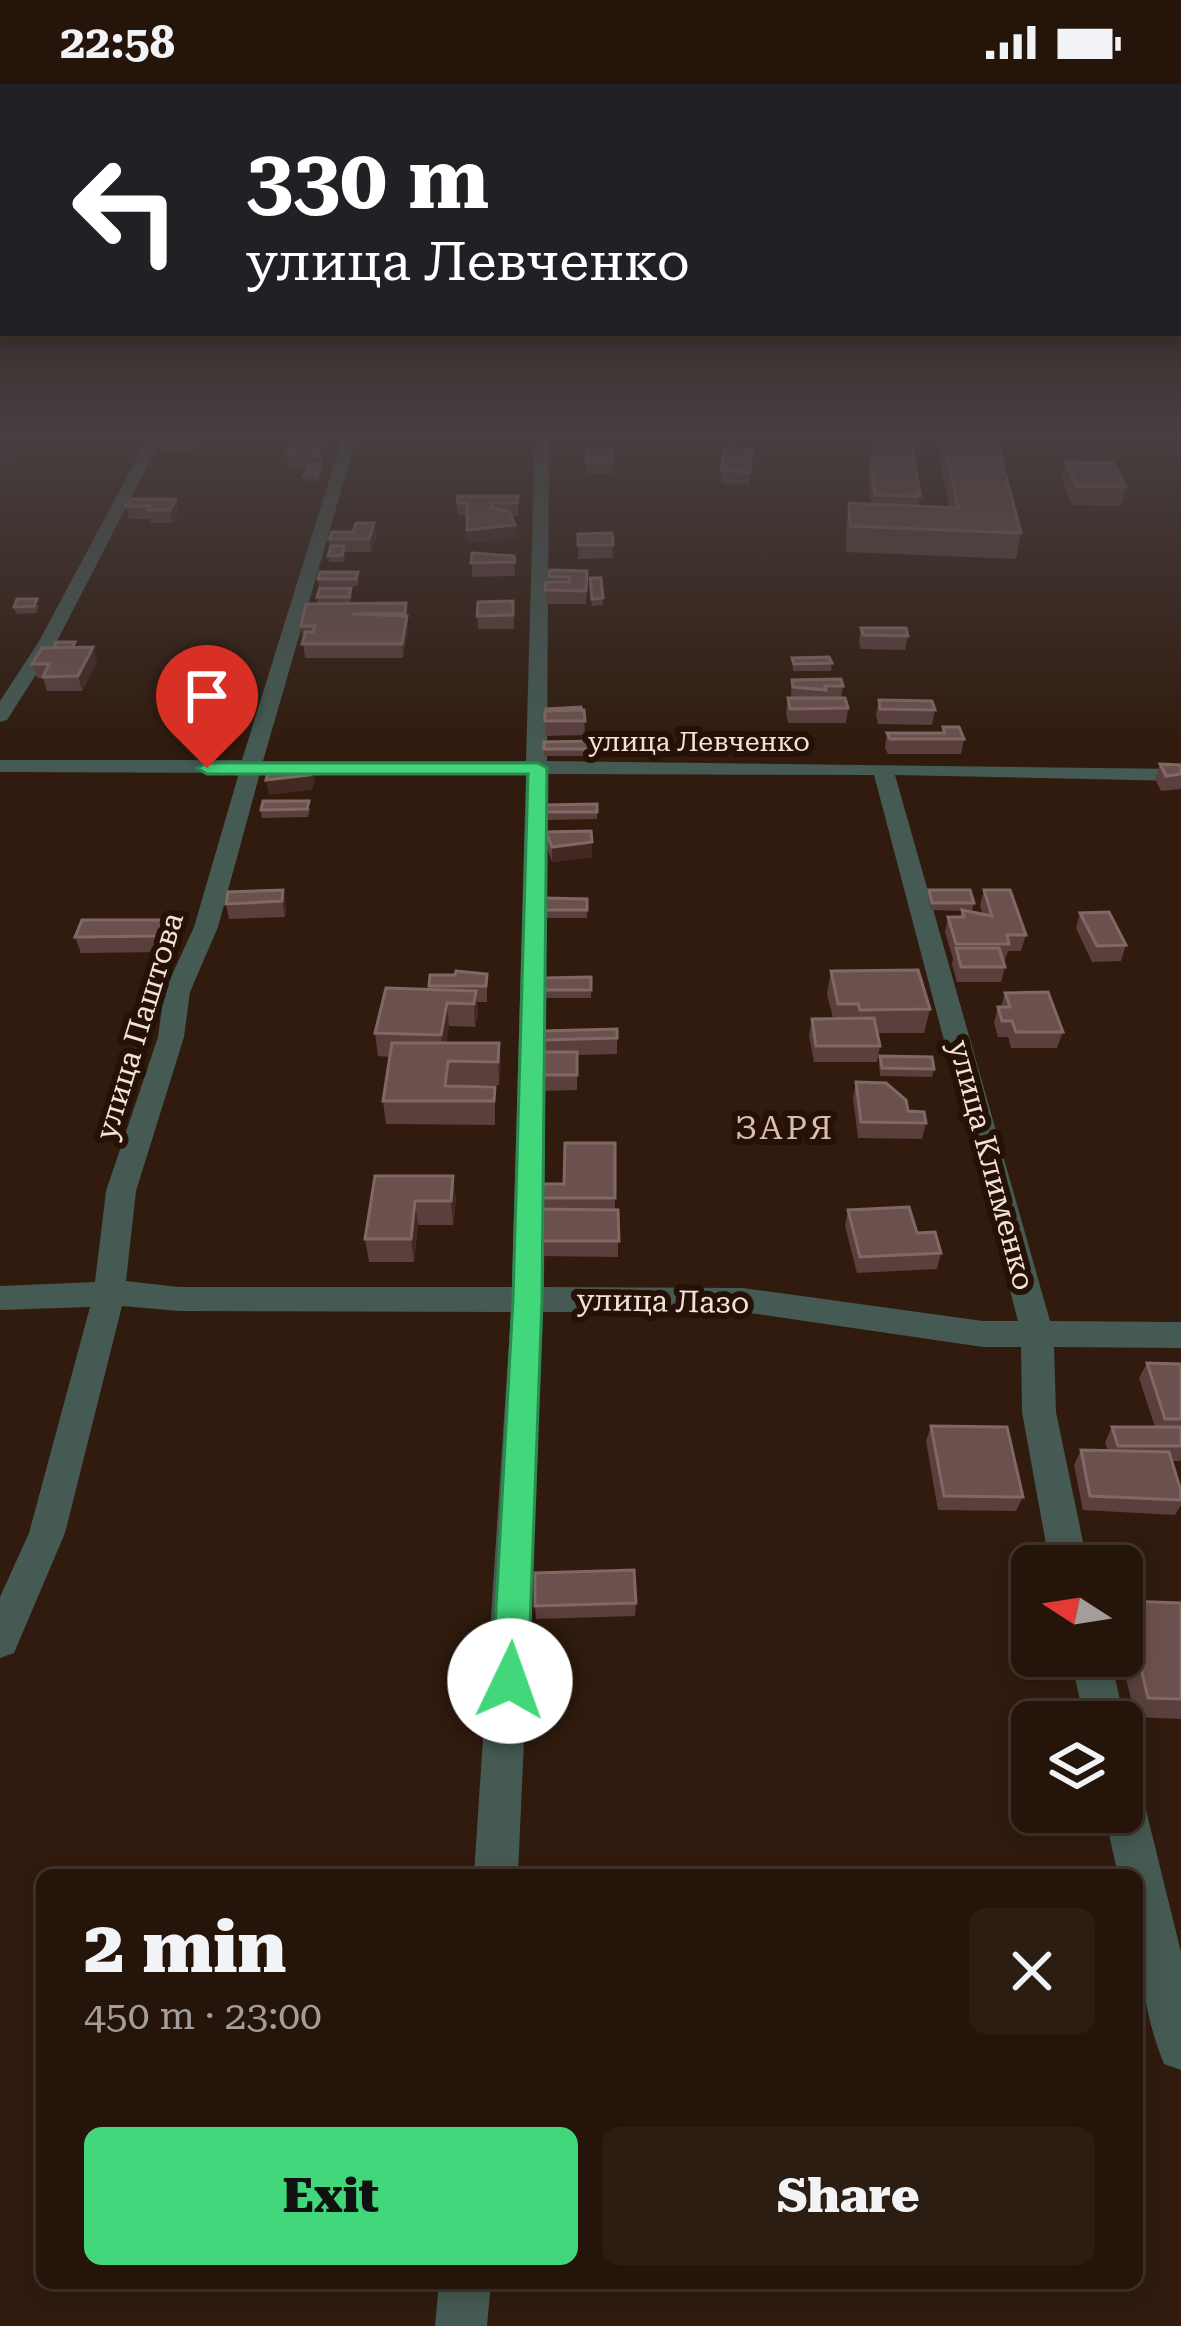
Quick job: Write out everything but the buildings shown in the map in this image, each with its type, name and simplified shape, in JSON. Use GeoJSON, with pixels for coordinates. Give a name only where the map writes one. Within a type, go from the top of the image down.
{"type":"FeatureCollection","features":[{"type":"Feature","properties":{"kind":"street"},"geometry":{"type":"LineString","coordinates":[[0,716],[47,643],[103,537]]}},
{"type":"Feature","properties":{"kind":"street","name":"улица Паштова"},"geometry":{"type":"LineString","coordinates":[[0,1640],[46,1533],[109,1294],[121,1191],[171,1037],[177,992],[206,927],[248,769],[319,537]]}},
{"type":"Feature","properties":{"kind":"street"},"geometry":{"type":"LineString","coordinates":[[496,1869],[527,1300],[541,537]]}},
{"type":"Feature","properties":{"kind":"street","name":"улица Левченко"},"geometry":{"type":"LineString","coordinates":[[0,766],[1181,775]]}},
{"type":"Feature","properties":{"kind":"street","name":"улица Клименко"},"geometry":{"type":"LineString","coordinates":[[883,770],[1037,1333],[1039,1412],[1065,1545]]}},
{"type":"Feature","properties":{"kind":"street","name":"улица Лазо"},"geometry":{"type":"LineString","coordinates":[[0,1298],[109,1294],[179,1299],[743,1300],[983,1334],[1181,1335]]}},
{"type":"Feature","properties":{"kind":"street"},"geometry":{"type":"LineString","coordinates":[[1130,1833],[1139,1869]]}},
{"type":"Feature","properties":{"kind":"street"},"geometry":{"type":"LineString","coordinates":[[1143,1887],[1181,2047]]}},
{"type":"Feature","properties":{"kind":"street"},"geometry":{"type":"LineString","coordinates":[[461,2326],[464,2289]]}},
{"type":"Feature","properties":{"kind":"district","name":"ЗАРЯ"},"geometry":{"type":"Point","coordinates":[785,1127]}},
{"type":"Feature","properties":{"kind":"route"},"geometry":{"type":"LineString","coordinates":[[207,768],[538,768],[527,1300],[510,1681]]}}]}
